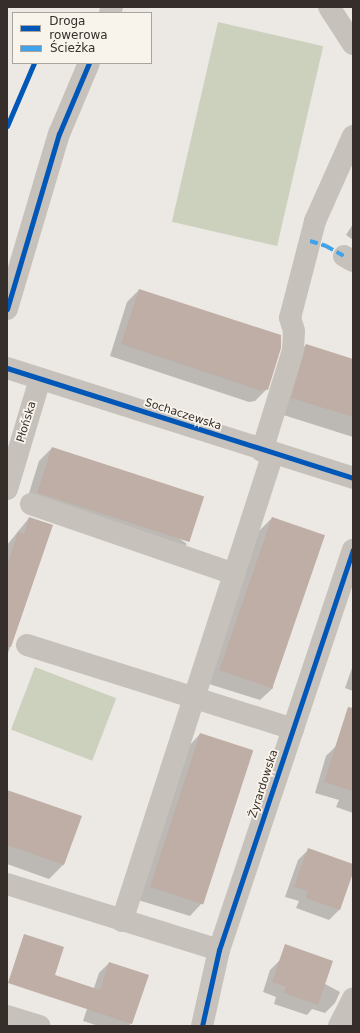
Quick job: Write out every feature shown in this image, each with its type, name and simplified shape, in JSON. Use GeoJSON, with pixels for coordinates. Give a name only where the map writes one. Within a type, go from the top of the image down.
{"type":"FeatureCollection","features":[{"type":"Feature","properties":{"kind":"street"},"geometry":{"type":"LineString","coordinates":[[330,8],[353,44]]}},
{"type":"Feature","properties":{"kind":"street"},"geometry":{"type":"LineString","coordinates":[[7,309],[59,134],[89,64]]}},
{"type":"Feature","properties":{"kind":"street"},"geometry":{"type":"LineString","coordinates":[[122,921],[234,574],[293,350],[294,331],[290,318],[315,221],[353,136]]}},
{"type":"Feature","properties":{"kind":"street","name":"Sochaczewska"},"geometry":{"type":"LineString","coordinates":[[7,368],[267,453],[353,478]]}},
{"type":"Feature","properties":{"kind":"street","name":"Płońska"},"geometry":{"type":"LineString","coordinates":[[7,489],[40,379]]}},
{"type":"Feature","properties":{"kind":"street"},"geometry":{"type":"LineString","coordinates":[[31,504],[234,574]]}},
{"type":"Feature","properties":{"kind":"street","name":"Żyrardowska"},"geometry":{"type":"LineString","coordinates":[[202,1026],[219,950],[353,550]]}},
{"type":"Feature","properties":{"kind":"street"},"geometry":{"type":"LineString","coordinates":[[27,645],[293,729]]}},
{"type":"Feature","properties":{"kind":"street"},"geometry":{"type":"LineString","coordinates":[[7,884],[219,950]]}},
{"type":"Feature","properties":{"kind":"street"},"geometry":{"type":"LineString","coordinates":[[339,1026],[353,998]]}},
{"type":"Feature","properties":{"kind":"street"},"geometry":{"type":"LineString","coordinates":[[7,1016],[40,1026]]}},
{"type":"Feature","properties":{"kind":"green space"},"geometry":{"type":"Polygon","coordinates":[[[218,22],[323,46],[277,246],[172,222],[218,22]]]}},
{"type":"Feature","properties":{"kind":"green space"},"geometry":{"type":"Polygon","coordinates":[[[35,667],[116,698],[92,761],[11,730],[35,667]]]}},
{"type":"Feature","properties":{"kind":"building"},"geometry":{"type":"Polygon","coordinates":[[[139,289],[281,335],[281,348],[268,390],[263,389],[262,391],[121,344],[139,289]]]}},
{"type":"Feature","properties":{"kind":"building"},"geometry":{"type":"Polygon","coordinates":[[[306,344],[353,359],[353,417],[291,398],[306,344]]]}},
{"type":"Feature","properties":{"kind":"building"},"geometry":{"type":"Polygon","coordinates":[[[52,447],[204,496],[189,542],[37,493],[52,447]]]}},
{"type":"Feature","properties":{"kind":"building"},"geometry":{"type":"Polygon","coordinates":[[[29,517],[53,525],[11,647],[7,646],[7,566],[18,532],[24,534],[29,517]]]}},
{"type":"Feature","properties":{"kind":"building"},"geometry":{"type":"Polygon","coordinates":[[[272,517],[325,535],[272,688],[219,670],[272,517]]]}},
{"type":"Feature","properties":{"kind":"building"},"geometry":{"type":"Polygon","coordinates":[[[348,707],[353,708],[353,791],[324,782],[348,707]]]}},
{"type":"Feature","properties":{"kind":"building"},"geometry":{"type":"Polygon","coordinates":[[[200,733],[253,750],[203,904],[150,887],[200,733]]]}},
{"type":"Feature","properties":{"kind":"building"},"geometry":{"type":"Polygon","coordinates":[[[7,790],[82,816],[64,865],[7,845],[7,790]]]}},
{"type":"Feature","properties":{"kind":"building"},"geometry":{"type":"Polygon","coordinates":[[[308,848],[353,864],[353,873],[340,910],[306,898],[308,891],[294,887],[308,848]]]}},
{"type":"Feature","properties":{"kind":"building"},"geometry":{"type":"Polygon","coordinates":[[[24,934],[64,947],[55,975],[100,990],[109,962],[149,975],[132,1024],[8,983],[24,934]]]}},
{"type":"Feature","properties":{"kind":"building"},"geometry":{"type":"Polygon","coordinates":[[[285,944],[333,961],[318,1005],[284,993],[286,987],[272,982],[285,944]]]}},
{"type":"Feature","properties":{"kind":"marked path"},"geometry":{"type":"LineString","coordinates":[[310,241],[326,246],[344,256]]}},
{"type":"Feature","properties":{"kind":"cycle path"},"geometry":{"type":"LineString","coordinates":[[7,126],[34,64]]}},
{"type":"Feature","properties":{"kind":"cycle path"},"geometry":{"type":"LineString","coordinates":[[7,309],[59,134],[89,64]]}},
{"type":"Feature","properties":{"kind":"cycle path"},"geometry":{"type":"LineString","coordinates":[[7,368],[353,478]]}},
{"type":"Feature","properties":{"kind":"cycle path"},"geometry":{"type":"LineString","coordinates":[[202,1026],[219,950],[353,550]]}}]}
